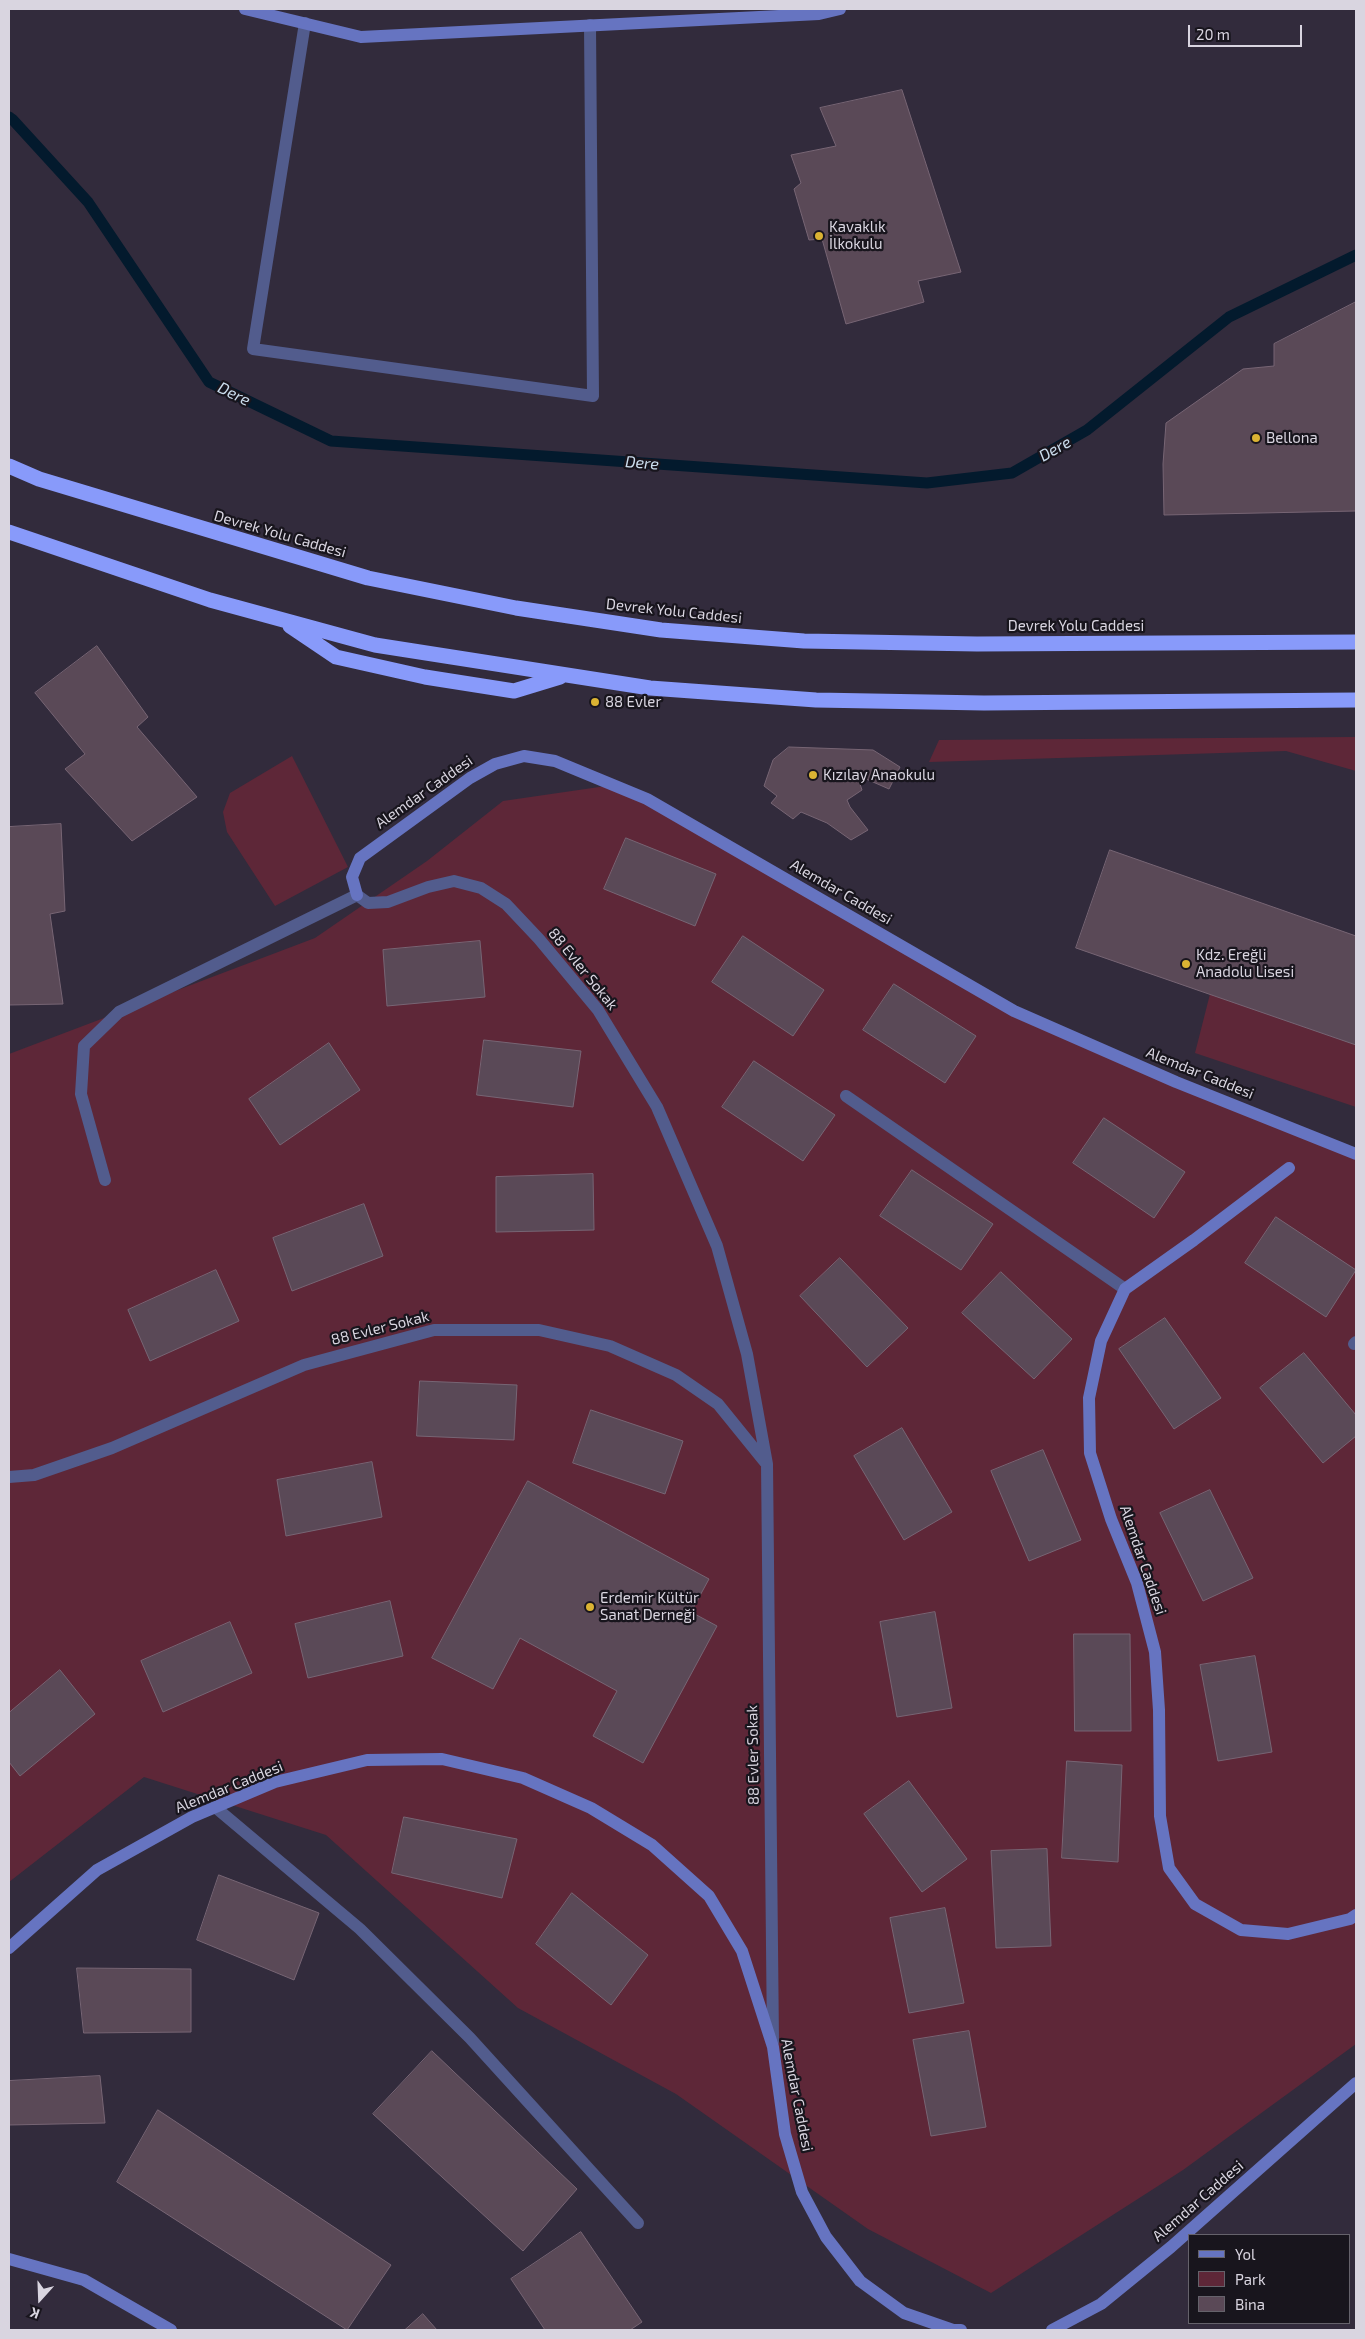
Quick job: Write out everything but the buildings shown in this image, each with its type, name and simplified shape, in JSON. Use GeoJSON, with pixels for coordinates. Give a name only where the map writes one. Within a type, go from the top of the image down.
{"type":"FeatureCollection","features":[{"type":"Feature","properties":{"kind":"highway","name":"Devrek Yolu Caddesi"},"geometry":{"type":"LineString","coordinates":[[9,466],[39,479],[368,578],[516,608],[661,630],[804,641],[977,644],[1356,642]]}},
{"type":"Feature","properties":{"kind":"highway"},"geometry":{"type":"LineString","coordinates":[[9,532],[210,600],[375,645],[650,688],[816,700],[984,703],[1356,700]]}},
{"type":"Feature","properties":{"kind":"highway"},"geometry":{"type":"LineString","coordinates":[[281,619],[336,657],[416,676],[514,691],[566,676]]}},
{"type":"Feature","properties":{"kind":"street"},"geometry":{"type":"LineString","coordinates":[[245,9],[361,37],[819,14],[840,9]]}},
{"type":"Feature","properties":{"kind":"street"},"geometry":{"type":"LineString","coordinates":[[305,23],[252,350],[594,396],[590,26]]}},
{"type":"Feature","properties":{"kind":"street","name":"Alemdar Caddesi"},"geometry":{"type":"LineString","coordinates":[[357,895],[352,876],[360,858],[470,778],[494,764],[524,756],[555,761],[647,799],[1014,1011],[1176,1082],[1356,1154]]}},
{"type":"Feature","properties":{"kind":"street","name":"88 Evler Sokak"},"geometry":{"type":"LineString","coordinates":[[357,895],[368,903],[388,902],[428,887],[454,881],[481,888],[506,904],[539,938],[598,1010],[657,1107],[717,1246],[747,1354],[766,1464],[773,2047]]}},
{"type":"Feature","properties":{"kind":"street"},"geometry":{"type":"LineString","coordinates":[[105,1180],[81,1094],[84,1046],[119,1012],[357,895]]}},
{"type":"Feature","properties":{"kind":"street"},"geometry":{"type":"LineString","coordinates":[[846,1096],[1125,1289]]}},
{"type":"Feature","properties":{"kind":"street","name":"Alemdar Caddesi"},"geometry":{"type":"LineString","coordinates":[[1289,1168],[1194,1240],[1125,1289],[1101,1340],[1089,1398],[1090,1453],[1111,1519],[1137,1583],[1155,1652],[1159,1710],[1160,1816],[1169,1868],[1195,1904],[1241,1930],[1288,1934],[1350,1919],[1356,1915]]}},
{"type":"Feature","properties":{"kind":"street","name":"88 Evler Sokak"},"geometry":{"type":"LineString","coordinates":[[9,1477],[34,1475],[112,1448],[304,1365],[434,1330],[539,1330],[610,1346],[676,1375],[718,1404],[766,1464]]}},
{"type":"Feature","properties":{"kind":"street","name":"Alemdar Caddesi"},"geometry":{"type":"LineString","coordinates":[[9,1948],[97,1870],[192,1817],[275,1782],[367,1760],[442,1759],[524,1778],[591,1808],[652,1845],[709,1896],[742,1951],[773,2047],[785,2134],[802,2192],[826,2237],[860,2281],[904,2313],[953,2330],[961,2330]]}},
{"type":"Feature","properties":{"kind":"street"},"geometry":{"type":"LineString","coordinates":[[215,1807],[360,1929],[470,2038],[638,2223]]}},
{"type":"Feature","properties":{"kind":"street","name":"Alemdar Caddesi"},"geometry":{"type":"LineString","coordinates":[[1052,2330],[1101,2304],[1171,2247],[1356,2082]]}},
{"type":"Feature","properties":{"kind":"street"},"geometry":{"type":"LineString","coordinates":[[9,2260],[84,2280],[172,2330]]}},
{"type":"Feature","properties":{"kind":"green space"},"geometry":{"type":"Polygon","coordinates":[[[1356,737],[1356,771],[1286,751],[929,762],[939,740],[1356,737]]]}},
{"type":"Feature","properties":{"kind":"green space"},"geometry":{"type":"Polygon","coordinates":[[[292,756],[348,867],[275,906],[227,832],[223,812],[230,793],[292,756]]]}},
{"type":"Feature","properties":{"kind":"green space"},"geometry":{"type":"Polygon","coordinates":[[[613,785],[1014,1011],[1356,1154],[1356,2044],[1183,2170],[991,2293],[868,2229],[676,2094],[518,2008],[326,1835],[144,1777],[9,1882],[9,1054],[315,938],[427,861],[503,801],[613,785]]]}},
{"type":"Feature","properties":{"kind":"green space"},"geometry":{"type":"Polygon","coordinates":[[[1210,994],[1356,1045],[1356,1107],[1195,1053],[1210,994]]]}},
{"type":"Feature","properties":{"kind":"waterway","name":"Dere"},"geometry":{"type":"LineString","coordinates":[[9,117],[88,202],[209,382],[331,441],[927,483],[1012,473],[1087,430],[1229,317],[1356,255]]}},
{"type":"Feature","properties":{"kind":"place","name":"Kavaklık İlkokulu"},"geometry":{"type":"Point","coordinates":[819,236]}},
{"type":"Feature","properties":{"kind":"place","name":"Bellona"},"geometry":{"type":"Point","coordinates":[1256,438]}},
{"type":"Feature","properties":{"kind":"place","name":"88 Evler"},"geometry":{"type":"Point","coordinates":[595,702]}},
{"type":"Feature","properties":{"kind":"place","name":"Kızılay Anaokulu"},"geometry":{"type":"Point","coordinates":[813,775]}},
{"type":"Feature","properties":{"kind":"place","name":"Kdz. Ereğli Anadolu Lisesi"},"geometry":{"type":"Point","coordinates":[1186,964]}},
{"type":"Feature","properties":{"kind":"place","name":"Erdemir Kültür Sanat Derneği"},"geometry":{"type":"Point","coordinates":[590,1607]}}]}
